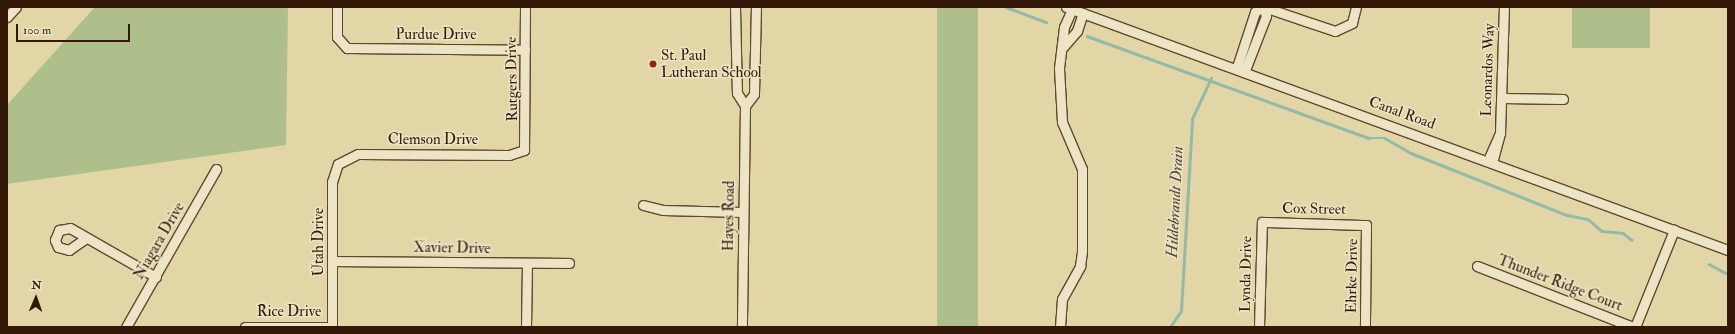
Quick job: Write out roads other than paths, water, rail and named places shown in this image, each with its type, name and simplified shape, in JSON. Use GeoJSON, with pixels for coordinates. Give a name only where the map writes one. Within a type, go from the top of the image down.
{"type":"FeatureCollection","features":[{"type":"Feature","properties":{"kind":"street"},"geometry":{"type":"LineString","coordinates":[[7,17],[16,7]]}},
{"type":"Feature","properties":{"kind":"street","name":"Purdue Drive"},"geometry":{"type":"LineString","coordinates":[[337,7],[337,36],[347,48],[525,50]]}},
{"type":"Feature","properties":{"kind":"street","name":"Rutgers Drive"},"geometry":{"type":"LineString","coordinates":[[524,150],[525,7]]}},
{"type":"Feature","properties":{"kind":"street","name":"Hayes Road"},"geometry":{"type":"LineString","coordinates":[[735,7],[738,94],[746,106]]}},
{"type":"Feature","properties":{"kind":"street","name":"Hayes Road"},"geometry":{"type":"LineString","coordinates":[[742,327],[742,212],[746,106],[754,94],[756,7]]}},
{"type":"Feature","properties":{"kind":"street"},"geometry":{"type":"LineString","coordinates":[[1263,7],[1328,30],[1342,30],[1354,20],[1356,7]]}},
{"type":"Feature","properties":{"kind":"street"},"geometry":{"type":"LineString","coordinates":[[1241,69],[1266,16],[1263,7]]}},
{"type":"Feature","properties":{"kind":"street","name":"Leonardos Way"},"geometry":{"type":"LineString","coordinates":[[1490,161],[1500,133],[1503,98],[1504,7]]}},
{"type":"Feature","properties":{"kind":"street"},"geometry":{"type":"LineString","coordinates":[[1060,327],[1062,299],[1082,257],[1083,177],[1078,156],[1062,122],[1059,68],[1064,27],[1069,8]]}},
{"type":"Feature","properties":{"kind":"street","name":"Canal Road"},"geometry":{"type":"LineString","coordinates":[[1069,8],[1241,69],[1728,250]]}},
{"type":"Feature","properties":{"kind":"street"},"geometry":{"type":"LineString","coordinates":[[1062,47],[1077,31],[1083,13]]}},
{"type":"Feature","properties":{"kind":"street"},"geometry":{"type":"LineString","coordinates":[[1503,98],[1563,99]]}},
{"type":"Feature","properties":{"kind":"street","name":"Clemson Drive"},"geometry":{"type":"LineString","coordinates":[[342,160],[358,154],[509,155],[524,150]]}},
{"type":"Feature","properties":{"kind":"street","name":"Utah Drive"},"geometry":{"type":"LineString","coordinates":[[332,327],[334,260],[332,182],[342,160]]}},
{"type":"Feature","properties":{"kind":"street","name":"Niagara Drive"},"geometry":{"type":"LineString","coordinates":[[126,327],[156,277],[216,169]]}},
{"type":"Feature","properties":{"kind":"street"},"geometry":{"type":"LineString","coordinates":[[643,205],[663,210],[742,212]]}},
{"type":"Feature","properties":{"kind":"street","name":"Cox Street"},"geometry":{"type":"LineString","coordinates":[[1262,222],[1366,225]]}},
{"type":"Feature","properties":{"kind":"street","name":"Lynda Drive"},"geometry":{"type":"LineString","coordinates":[[1259,327],[1262,222]]}},
{"type":"Feature","properties":{"kind":"street","name":"Ehrke Drive"},"geometry":{"type":"LineString","coordinates":[[1365,327],[1366,225]]}},
{"type":"Feature","properties":{"kind":"street"},"geometry":{"type":"LineString","coordinates":[[1634,327],[1674,230]]}},
{"type":"Feature","properties":{"kind":"street"},"geometry":{"type":"LineString","coordinates":[[86,238],[114,250],[156,277]]}},
{"type":"Feature","properties":{"kind":"street","name":"Xavier Drive"},"geometry":{"type":"LineString","coordinates":[[334,260],[569,263]]}},
{"type":"Feature","properties":{"kind":"street"},"geometry":{"type":"LineString","coordinates":[[526,327],[527,263]]}},
{"type":"Feature","properties":{"kind":"street","name":"Thunder Ridge Court"},"geometry":{"type":"LineString","coordinates":[[1477,266],[1634,327]]}},
{"type":"Feature","properties":{"kind":"street","name":"Rice Drive"},"geometry":{"type":"LineString","coordinates":[[245,327],[332,327]]}},
{"type":"Feature","properties":{"kind":"waterway"},"geometry":{"type":"LineString","coordinates":[[1006,7],[1046,22]]}},
{"type":"Feature","properties":{"kind":"waterway"},"geometry":{"type":"LineString","coordinates":[[1087,36],[1369,138],[1385,138],[1411,153],[1567,215],[1588,219],[1602,231],[1623,233],[1632,240]]}},
{"type":"Feature","properties":{"kind":"waterway","name":"Hildebrandt Drain"},"geometry":{"type":"LineString","coordinates":[[1170,327],[1181,311],[1192,119],[1211,78]]}},
{"type":"Feature","properties":{"kind":"waterway"},"geometry":{"type":"LineString","coordinates":[[1709,264],[1728,274]]}},
{"type":"Feature","properties":{"kind":"place","name":"St. Paul Lutheran School"},"geometry":{"type":"Point","coordinates":[653,64]}}]}
